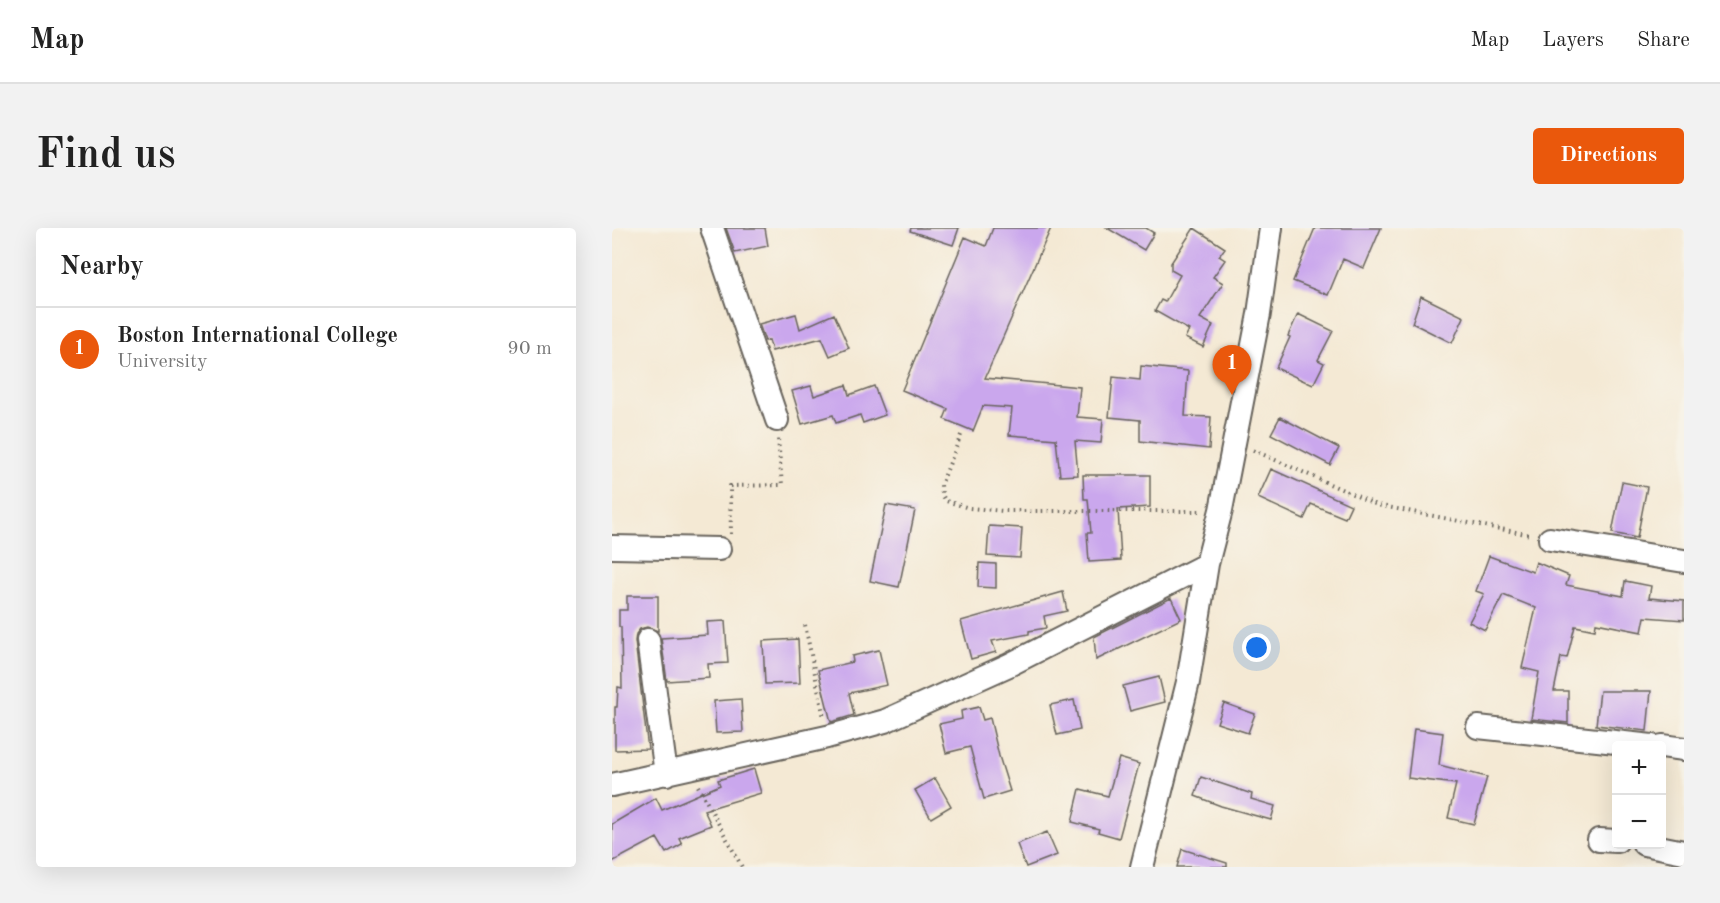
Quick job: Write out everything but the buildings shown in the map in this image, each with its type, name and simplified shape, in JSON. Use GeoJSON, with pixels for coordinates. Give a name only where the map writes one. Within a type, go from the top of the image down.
{"type":"FeatureCollection","features":[{"type":"Feature","properties":{"kind":"street"},"geometry":{"type":"LineString","coordinates":[[712,228],[777,420]]}},
{"type":"Feature","properties":{"kind":"street"},"geometry":{"type":"LineString","coordinates":[[1142,867],[1188,682],[1207,564],[1221,510],[1259,314],[1271,228]]}},
{"type":"Feature","properties":{"kind":"street"},"geometry":{"type":"LineString","coordinates":[[1550,539],[1684,561]]}},
{"type":"Feature","properties":{"kind":"street"},"geometry":{"type":"LineString","coordinates":[[612,547],[719,549]]}},
{"type":"Feature","properties":{"kind":"street"},"geometry":{"type":"LineString","coordinates":[[612,785],[827,737],[885,721],[1009,665],[1207,564]]}},
{"type":"Feature","properties":{"kind":"street"},"geometry":{"type":"LineString","coordinates":[[648,640],[666,774]]}},
{"type":"Feature","properties":{"kind":"street"},"geometry":{"type":"LineString","coordinates":[[1478,727],[1612,742]]}},
{"type":"Feature","properties":{"kind":"street"},"geometry":{"type":"LineString","coordinates":[[1666,747],[1684,749]]}},
{"type":"Feature","properties":{"kind":"street"},"geometry":{"type":"LineString","coordinates":[[1666,848],[1684,852]]}},
{"type":"Feature","properties":{"kind":"path"},"geometry":{"type":"LineString","coordinates":[[719,549],[732,550],[730,486],[782,485],[777,420]]}},
{"type":"Feature","properties":{"kind":"path"},"geometry":{"type":"LineString","coordinates":[[960,435],[941,485],[942,495],[946,501],[969,508],[1004,511],[1221,510]]}},
{"type":"Feature","properties":{"kind":"path"},"geometry":{"type":"LineString","coordinates":[[1235,442],[1377,505],[1550,539]]}},
{"type":"Feature","properties":{"kind":"path"},"geometry":{"type":"LineString","coordinates":[[805,625],[827,737]]}},
{"type":"Feature","properties":{"kind":"path"},"geometry":{"type":"LineString","coordinates":[[689,769],[742,867]]}},
{"type":"Feature","properties":{"kind":"place","name":"Boston International College"},"geometry":{"type":"Point","coordinates":[1232,395]}}]}
